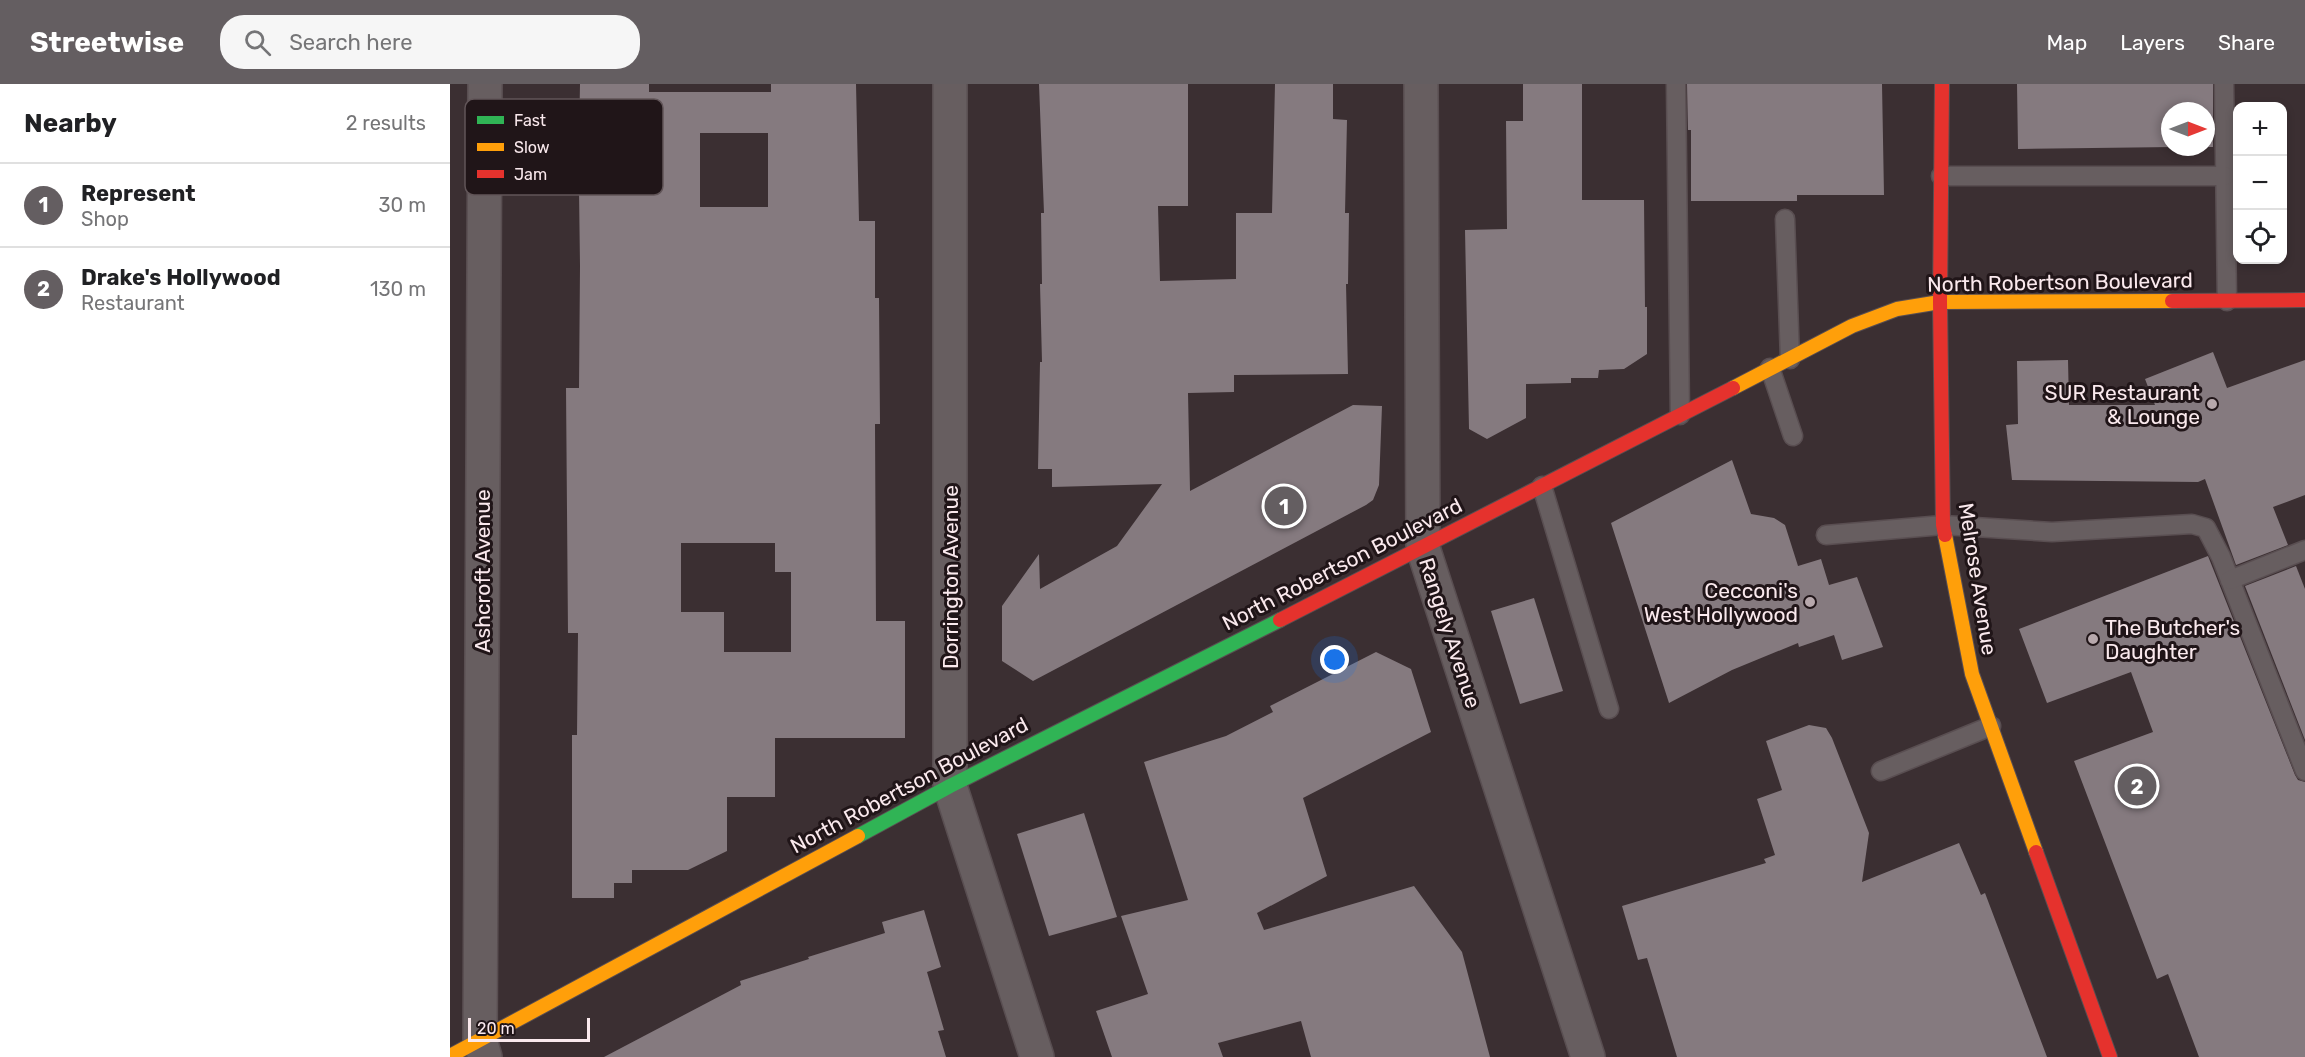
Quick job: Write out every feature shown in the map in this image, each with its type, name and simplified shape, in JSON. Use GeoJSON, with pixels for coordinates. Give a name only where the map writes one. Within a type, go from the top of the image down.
{"type":"FeatureCollection","features":[{"type":"Feature","properties":{"kind":"street","name":"Ashcroft Avenue"},"geometry":{"type":"LineString","coordinates":[[485,84],[485,99]]}},
{"type":"Feature","properties":{"kind":"street","name":"Dorrington Avenue"},"geometry":{"type":"LineString","coordinates":[[950,84],[950,786],[1037,1057]]}},
{"type":"Feature","properties":{"kind":"street","name":"Rangely Avenue"},"geometry":{"type":"LineString","coordinates":[[1421,84],[1423,548],[1588,1057]]}},
{"type":"Feature","properties":{"kind":"street","name":"Melrose Avenue"},"geometry":{"type":"LineString","coordinates":[[1942,84],[1940,302],[1943,525],[1972,674],[2110,1057]]}},
{"type":"Feature","properties":{"kind":"street","name":"Ashcroft Avenue"},"geometry":{"type":"LineString","coordinates":[[483,1049],[485,195]]}},
{"type":"Feature","properties":{"kind":"street","name":"North Robertson Boulevard"},"geometry":{"type":"LineString","coordinates":[[450,1056],[483,1049],[950,786],[1423,548],[1852,326],[1897,309],[1940,302],[2305,300]]}},
{"type":"Feature","properties":{"kind":"lane"},"geometry":{"type":"LineString","coordinates":[[1676,84],[1680,415]]}},
{"type":"Feature","properties":{"kind":"lane"},"geometry":{"type":"LineString","coordinates":[[2224,84],[2227,301]]}},
{"type":"Feature","properties":{"kind":"lane"},"geometry":{"type":"LineString","coordinates":[[1941,176],[2225,176]]}},
{"type":"Feature","properties":{"kind":"lane"},"geometry":{"type":"LineString","coordinates":[[1785,219],[1790,359]]}},
{"type":"Feature","properties":{"kind":"lane"},"geometry":{"type":"LineString","coordinates":[[1770,368],[1793,436]]}},
{"type":"Feature","properties":{"kind":"lane"},"geometry":{"type":"LineString","coordinates":[[1542,486],[1609,709]]}},
{"type":"Feature","properties":{"kind":"lane"},"geometry":{"type":"LineString","coordinates":[[1826,535],[1943,525],[2052,532],[2192,524],[2206,528],[2230,580],[2305,771]]}},
{"type":"Feature","properties":{"kind":"lane"},"geometry":{"type":"LineString","coordinates":[[2230,580],[2305,550]]}},
{"type":"Feature","properties":{"kind":"lane"},"geometry":{"type":"LineString","coordinates":[[1881,771],[1991,726]]}},
{"type":"Feature","properties":{"kind":"building"},"geometry":{"type":"Polygon","coordinates":[[[580,84],[649,84],[649,92],[771,92],[771,84],[856,84],[859,221],[875,221],[875,298],[879,298],[880,424],[875,424],[876,621],[905,621],[905,738],[775,738],[775,797],[727,797],[727,851],[688,870],[632,870],[632,883],[614,883],[614,898],[572,898],[572,735],[577,735],[578,633],[568,633],[566,388],[579,388],[579,195],[663,195],[663,99],[580,99],[580,84]],[[700,133],[700,207],[768,207],[768,133],[700,133]],[[681,543],[681,612],[724,612],[724,652],[791,652],[791,572],[775,572],[775,543],[681,543]]]}},
{"type":"Feature","properties":{"kind":"building"},"geometry":{"type":"Polygon","coordinates":[[[1039,84],[1188,84],[1188,206],[1158,206],[1160,281],[1236,279],[1236,213],[1272,213],[1275,84],[1333,84],[1333,119],[1347,120],[1345,213],[1349,213],[1348,284],[1346,284],[1348,374],[1234,375],[1234,392],[1188,393],[1190,491],[1353,405],[1382,406],[1379,485],[1373,500],[1033,681],[1002,661],[1002,606],[1039,554],[1040,589],[1117,546],[1162,484],[1052,487],[1052,469],[1038,469],[1040,362],[1042,362],[1041,213],[1044,213],[1039,84]]]}},
{"type":"Feature","properties":{"kind":"building"},"geometry":{"type":"Polygon","coordinates":[[[1523,84],[1582,84],[1582,200],[1644,200],[1647,354],[1624,369],[1599,370],[1598,378],[1571,378],[1571,383],[1526,384],[1526,418],[1487,439],[1469,429],[1465,230],[1507,229],[1506,121],[1523,121],[1523,84]]]}},
{"type":"Feature","properties":{"kind":"building"},"geometry":{"type":"Polygon","coordinates":[[[1687,84],[1882,84],[1884,195],[1797,195],[1797,201],[1691,201],[1691,130],[1688,130],[1687,84]]]}},
{"type":"Feature","properties":{"kind":"building"},"geometry":{"type":"Polygon","coordinates":[[[2017,84],[2213,84],[2213,102],[2161,102],[2161,147],[2018,149],[2017,84]]]}},
{"type":"Feature","properties":{"kind":"building"},"geometry":{"type":"Polygon","coordinates":[[[2213,352],[2227,388],[2305,360],[2305,495],[2273,507],[2288,545],[2236,565],[2205,479],[2198,482],[2012,480],[2006,425],[2018,424],[2017,361],[2068,360],[2069,405],[2155,405],[2145,379],[2213,352]]]}},
{"type":"Feature","properties":{"kind":"building"},"geometry":{"type":"Polygon","coordinates":[[[1732,460],[1751,514],[1774,518],[1785,525],[1798,566],[1821,559],[1829,585],[1857,577],[1883,647],[1842,660],[1834,635],[1799,647],[1798,643],[1732,670],[1669,703],[1611,523],[1732,460]]]}},
{"type":"Feature","properties":{"kind":"building"},"geometry":{"type":"Polygon","coordinates":[[[2208,556],[2295,775],[2298,780],[2305,782],[2305,1057],[2199,1057],[2168,974],[2157,979],[2074,761],[2153,732],[2131,672],[2047,703],[2019,629],[2208,556]]]}},
{"type":"Feature","properties":{"kind":"building"},"geometry":{"type":"Polygon","coordinates":[[[2296,566],[2305,589],[2305,740],[2245,586],[2296,566]]]}},
{"type":"Feature","properties":{"kind":"building"},"geometry":{"type":"Polygon","coordinates":[[[1534,598],[1563,691],[1520,704],[1491,611],[1534,598]]]}},
{"type":"Feature","properties":{"kind":"building"},"geometry":{"type":"Polygon","coordinates":[[[1376,652],[1411,669],[1431,732],[1303,798],[1327,876],[1257,913],[1264,930],[1414,886],[1462,952],[1490,1057],[1311,1057],[1301,1021],[1218,1043],[1223,1057],[1112,1057],[1096,1011],[1148,994],[1121,916],[1188,900],[1144,762],[1226,736],[1273,712],[1270,706],[1376,652]]]}},
{"type":"Feature","properties":{"kind":"building"},"geometry":{"type":"Polygon","coordinates":[[[1809,725],[1826,728],[1832,738],[1869,833],[1862,882],[1959,843],[1981,895],[1985,893],[2047,1057],[1677,1057],[1647,958],[1638,960],[1622,906],[1766,863],[1764,859],[1775,855],[1757,799],[1782,790],[1766,741],[1809,725]]]}},
{"type":"Feature","properties":{"kind":"building"},"geometry":{"type":"Polygon","coordinates":[[[1084,813],[1117,917],[1049,936],[1017,834],[1084,813]]]}},
{"type":"Feature","properties":{"kind":"building"},"geometry":{"type":"Polygon","coordinates":[[[924,910],[941,967],[927,972],[944,1030],[938,1031],[946,1057],[604,1057],[741,985],[740,981],[885,933],[882,922],[924,910]]]}},
{"type":"Feature","properties":{"kind":"traffic: fast"},"geometry":{"type":"LineString","coordinates":[[858,836],[950,786],[1280,620]]}},
{"type":"Feature","properties":{"kind":"traffic: slow"},"geometry":{"type":"LineString","coordinates":[[1733,388],[1852,326],[1897,309],[1940,302],[2172,301]]}},
{"type":"Feature","properties":{"kind":"traffic: slow"},"geometry":{"type":"LineString","coordinates":[[1945,535],[1972,674],[2036,852]]}},
{"type":"Feature","properties":{"kind":"traffic: slow"},"geometry":{"type":"LineString","coordinates":[[450,1056],[858,836]]}},
{"type":"Feature","properties":{"kind":"traffic: jam"},"geometry":{"type":"LineString","coordinates":[[1942,84],[1940,302],[1945,535]]}},
{"type":"Feature","properties":{"kind":"traffic: jam"},"geometry":{"type":"LineString","coordinates":[[2172,301],[2305,300]]}},
{"type":"Feature","properties":{"kind":"traffic: jam"},"geometry":{"type":"LineString","coordinates":[[1280,620],[1733,388]]}},
{"type":"Feature","properties":{"kind":"traffic: jam"},"geometry":{"type":"LineString","coordinates":[[2036,852],[2110,1057]]}},
{"type":"Feature","properties":{"kind":"place","name":"SUR Restaurant & Lounge"},"geometry":{"type":"Point","coordinates":[2212,404]}},
{"type":"Feature","properties":{"kind":"place","name":"Represent"},"geometry":{"type":"Point","coordinates":[1284,506]}},
{"type":"Feature","properties":{"kind":"place","name":"Cecconi's West Hollywood"},"geometry":{"type":"Point","coordinates":[1810,602]}},
{"type":"Feature","properties":{"kind":"place","name":"The Butcher's Daughter"},"geometry":{"type":"Point","coordinates":[2093,639]}},
{"type":"Feature","properties":{"kind":"place","name":"Drake's Hollywood"},"geometry":{"type":"Point","coordinates":[2137,786]}}]}
